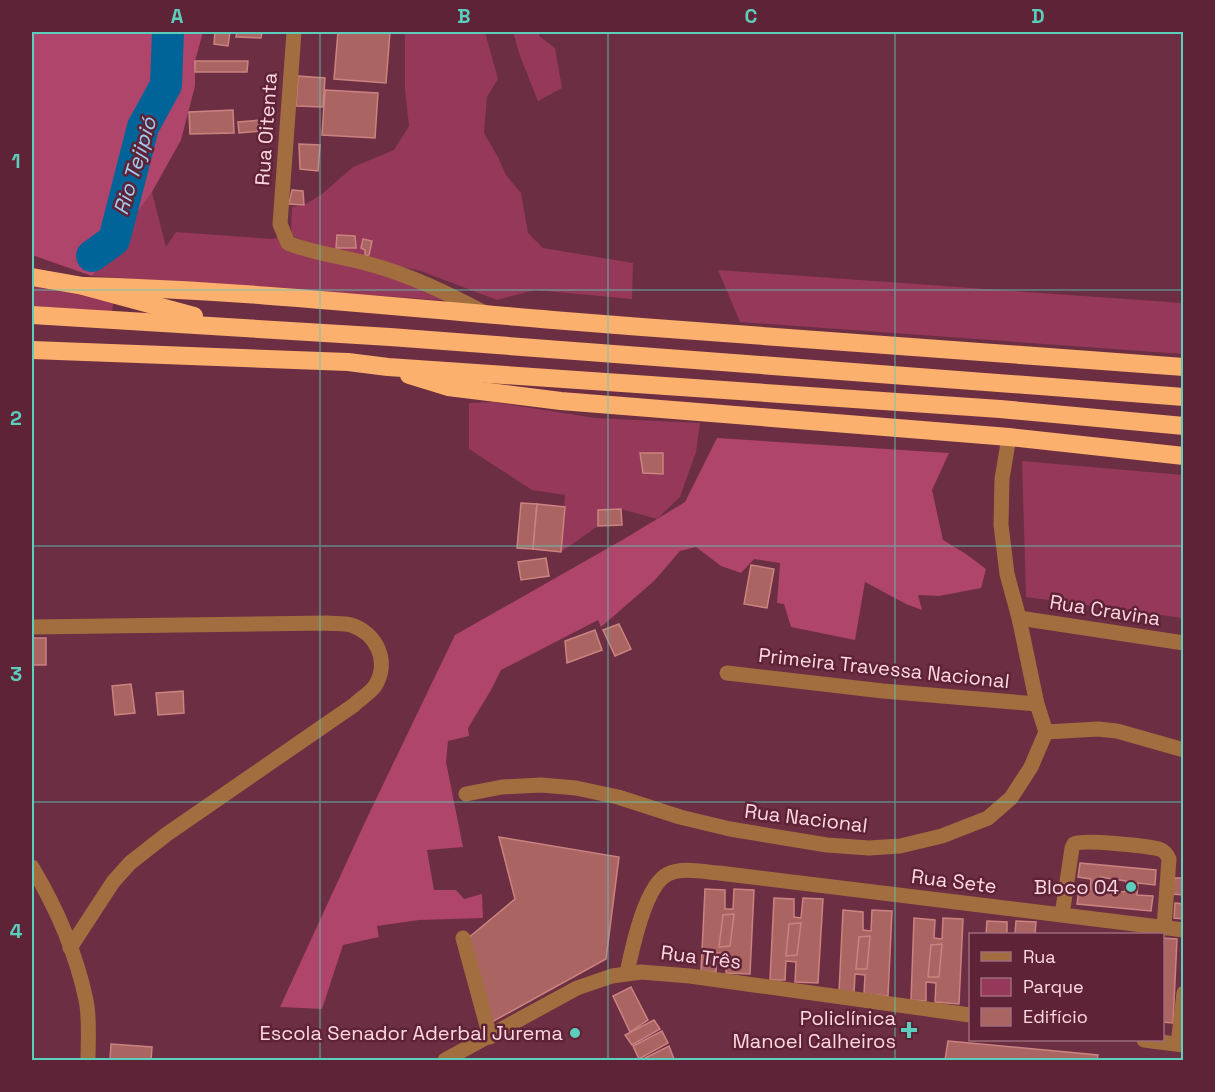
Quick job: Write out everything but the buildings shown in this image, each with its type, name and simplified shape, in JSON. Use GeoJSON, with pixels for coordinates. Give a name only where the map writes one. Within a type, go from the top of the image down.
{"type":"FeatureCollection","features":[{"type":"Feature","properties":{"kind":"highway"},"geometry":{"type":"LineString","coordinates":[[32,277],[83,286],[228,326]]}},
{"type":"Feature","properties":{"kind":"highway"},"geometry":{"type":"LineString","coordinates":[[83,286],[174,288],[801,340],[1184,367]]}},
{"type":"Feature","properties":{"kind":"highway"},"geometry":{"type":"LineString","coordinates":[[32,315],[228,326],[1178,397]]}},
{"type":"Feature","properties":{"kind":"highway"},"geometry":{"type":"LineString","coordinates":[[32,350],[348,362],[388,367],[988,409],[1178,426]]}},
{"type":"Feature","properties":{"kind":"highway"},"geometry":{"type":"LineString","coordinates":[[388,367],[448,387],[504,395],[1008,437],[1184,456]]}},
{"type":"Feature","properties":{"kind":"street","name":"Rua Oitenta"},"geometry":{"type":"LineString","coordinates":[[294,32],[281,229],[288,243],[299,248],[369,264],[428,283],[488,314]]}},
{"type":"Feature","properties":{"kind":"street"},"geometry":{"type":"LineString","coordinates":[[1008,437],[1002,479],[1001,525],[1007,574],[1037,704],[1046,732],[1098,729],[1117,731],[1184,750]]}},
{"type":"Feature","properties":{"kind":"street","name":"Rua Cravina"},"geometry":{"type":"LineString","coordinates":[[1019,618],[1184,644]]}},
{"type":"Feature","properties":{"kind":"street"},"geometry":{"type":"LineString","coordinates":[[32,627],[327,623],[350,625],[364,631],[374,641],[381,655],[382,669],[374,687],[354,705],[130,863],[113,882],[70,948]]}},
{"type":"Feature","properties":{"kind":"street","name":"Primeira Travessa Nacional"},"geometry":{"type":"LineString","coordinates":[[727,673],[883,692],[1037,704]]}},
{"type":"Feature","properties":{"kind":"street","name":"Rua Nacional"},"geometry":{"type":"LineString","coordinates":[[466,794],[502,787],[541,784],[576,788],[618,797],[680,817],[766,836],[827,845],[869,848],[900,846],[942,836],[988,818],[1011,798],[1031,767],[1046,732]]}},
{"type":"Feature","properties":{"kind":"street"},"geometry":{"type":"LineString","coordinates":[[1062,915],[1074,844],[1085,842],[1143,847],[1160,849],[1168,855],[1164,927]]}},
{"type":"Feature","properties":{"kind":"street"},"geometry":{"type":"LineString","coordinates":[[32,867],[46,891],[70,948],[86,1002],[88,1060]]}},
{"type":"Feature","properties":{"kind":"street","name":"Rua Sete"},"geometry":{"type":"LineString","coordinates":[[627,973],[635,935],[659,881],[668,874],[683,871],[719,873],[1184,930]]}},
{"type":"Feature","properties":{"kind":"street"},"geometry":{"type":"LineString","coordinates":[[462,938],[490,1037]]}},
{"type":"Feature","properties":{"kind":"street","name":"Rua Três"},"geometry":{"type":"LineString","coordinates":[[445,1060],[577,988],[594,981],[627,973],[690,976],[969,1015]]}},
{"type":"Feature","properties":{"kind":"street"},"geometry":{"type":"LineString","coordinates":[[1151,1041],[1181,1045],[1184,993]]}},
{"type":"Feature","properties":{"kind":"green space"},"geometry":{"type":"Polygon","coordinates":[[[405,32],[485,32],[498,79],[487,97],[484,133],[506,175],[521,193],[528,233],[543,248],[633,263],[632,299],[535,290],[497,300],[421,271],[322,249],[291,235],[292,207],[304,205],[322,194],[353,167],[394,150],[409,126],[405,90],[405,32]]]}},
{"type":"Feature","properties":{"kind":"green space"},"geometry":{"type":"Polygon","coordinates":[[[513,32],[540,32],[539,36],[555,48],[562,88],[538,101],[513,32]]]}},
{"type":"Feature","properties":{"kind":"green space"},"geometry":{"type":"Polygon","coordinates":[[[152,192],[166,247],[176,232],[272,239],[281,237],[455,301],[92,276],[121,245],[134,217],[152,192]]]}},
{"type":"Feature","properties":{"kind":"green space"},"geometry":{"type":"Polygon","coordinates":[[[718,270],[1183,303],[1183,354],[740,322],[718,270]]]}},
{"type":"Feature","properties":{"kind":"green space"},"geometry":{"type":"Polygon","coordinates":[[[32,283],[113,303],[112,312],[32,306],[32,283]]]}},
{"type":"Feature","properties":{"kind":"green space"},"geometry":{"type":"Polygon","coordinates":[[[493,402],[595,418],[700,423],[696,452],[680,497],[657,519],[621,509],[598,510],[598,526],[561,552],[565,495],[532,490],[469,449],[469,403],[493,402]]]}},
{"type":"Feature","properties":{"kind":"green space"},"geometry":{"type":"Polygon","coordinates":[[[1022,461],[1183,475],[1183,618],[1026,597],[1022,461]]]}},
{"type":"Feature","properties":{"kind":"shaded area"},"geometry":{"type":"Polygon","coordinates":[[[32,32],[203,32],[195,61],[195,86],[181,140],[152,192],[134,217],[121,245],[92,276],[32,255],[32,32]]]}},
{"type":"Feature","properties":{"kind":"shaded area"},"geometry":{"type":"Polygon","coordinates":[[[717,438],[949,453],[932,490],[943,540],[986,569],[981,588],[939,596],[918,595],[922,610],[865,582],[855,640],[791,627],[784,604],[777,603],[780,563],[754,559],[741,573],[721,566],[696,547],[680,551],[654,581],[601,627],[598,620],[501,670],[468,728],[469,736],[448,741],[446,762],[463,847],[427,850],[434,890],[456,890],[464,899],[482,894],[483,918],[419,920],[377,926],[379,937],[343,945],[322,1009],[280,1007],[455,635],[685,502],[717,438]]]}},
{"type":"Feature","properties":{"kind":"waterway","name":"Rio Tejipió"},"geometry":{"type":"LineString","coordinates":[[92,256],[114,240],[143,127],[166,85],[168,32]]}},
{"type":"Feature","properties":{"kind":"place","name":"Bloco 04"},"geometry":{"type":"Point","coordinates":[1131,887]}},
{"type":"Feature","properties":{"kind":"place","name":"Policlínica Manoel Calheiros"},"geometry":{"type":"Point","coordinates":[909,1030]}},
{"type":"Feature","properties":{"kind":"place","name":"Escola Senador Aderbal Jurema"},"geometry":{"type":"Point","coordinates":[575,1033]}}]}
